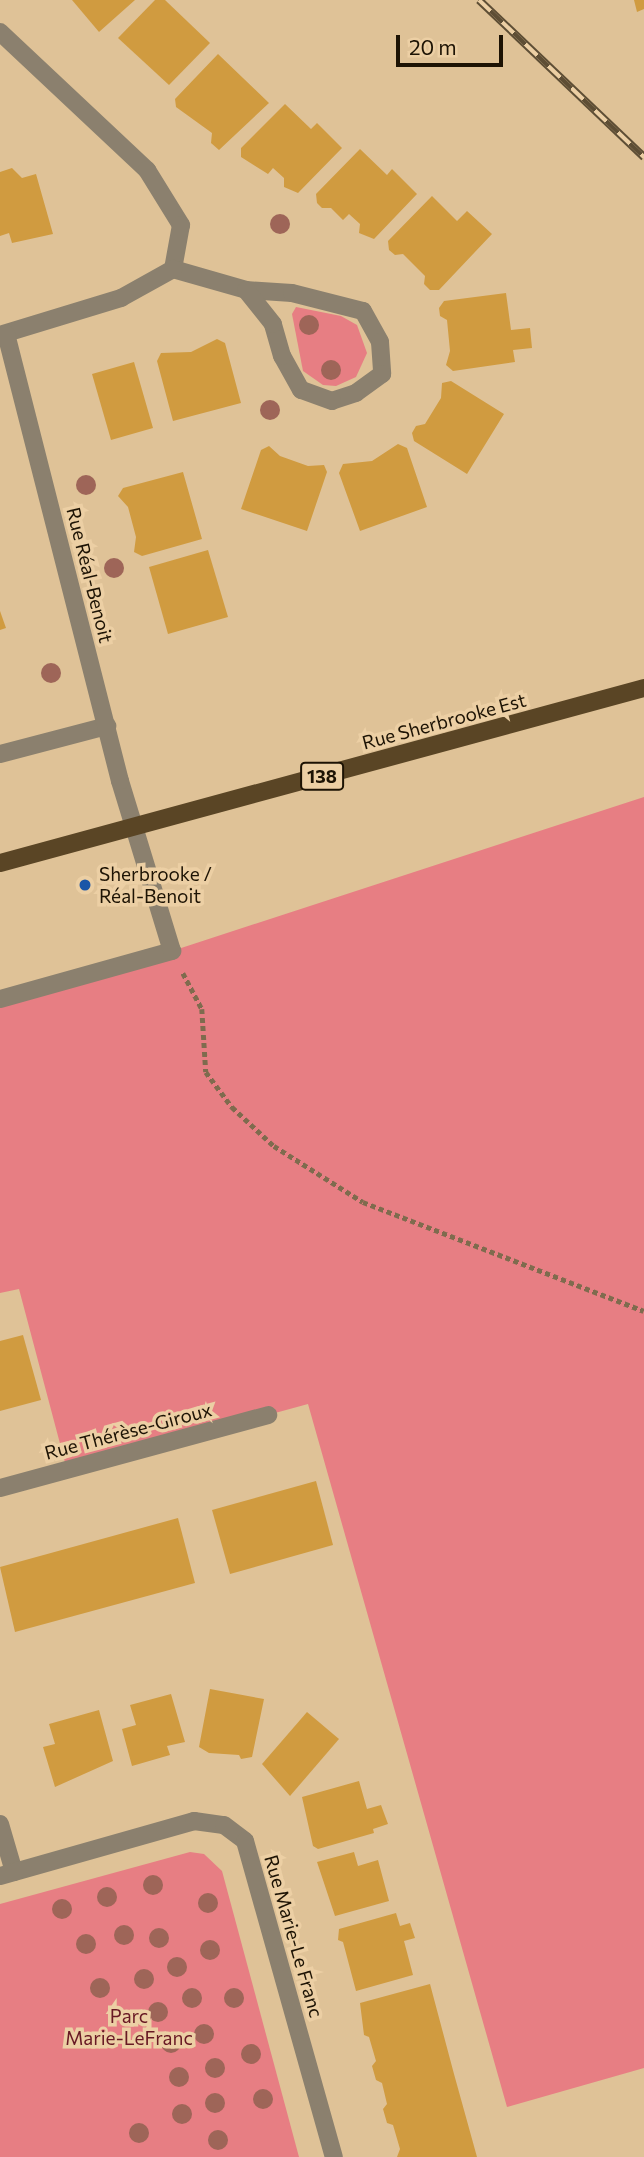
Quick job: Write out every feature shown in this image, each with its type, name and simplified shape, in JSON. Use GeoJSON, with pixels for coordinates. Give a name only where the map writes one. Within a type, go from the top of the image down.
{"type":"FeatureCollection","features":[{"type":"Feature","properties":{"kind":"main road","name":"Rue Sherbrooke Est"},"geometry":{"type":"LineString","coordinates":[[0,863],[644,688]]}},
{"type":"Feature","properties":{"kind":"street"},"geometry":{"type":"LineString","coordinates":[[0,32],[147,170],[181,225],[173,269]]}},
{"type":"Feature","properties":{"kind":"street"},"geometry":{"type":"LineString","coordinates":[[3,334],[121,299],[173,269],[246,290],[292,293],[363,311],[380,342],[382,374],[356,393],[332,401],[301,390],[282,356],[273,324],[246,290]]}},
{"type":"Feature","properties":{"kind":"street","name":"Rue Réal-Benoit"},"geometry":{"type":"LineString","coordinates":[[3,334],[133,828]]}},
{"type":"Feature","properties":{"kind":"street"},"geometry":{"type":"LineString","coordinates":[[0,754],[107,726]]}},
{"type":"Feature","properties":{"kind":"street"},"geometry":{"type":"LineString","coordinates":[[0,999],[172,951],[133,828]]}},
{"type":"Feature","properties":{"kind":"street","name":"Rue Thérèse-Giroux"},"geometry":{"type":"LineString","coordinates":[[0,1488],[268,1415]]}},
{"type":"Feature","properties":{"kind":"street","name":"Rue Marie-Le Franc"},"geometry":{"type":"LineString","coordinates":[[0,1824],[7,1874],[194,1821],[225,1825],[246,1840],[334,2157]]}},
{"type":"Feature","properties":{"kind":"path"},"geometry":{"type":"LineString","coordinates":[[172,951],[202,1009],[206,1072],[232,1107],[274,1146],[363,1202],[644,1311]]}},
{"type":"Feature","properties":{"kind":"green space"},"geometry":{"type":"Polygon","coordinates":[[[296,307],[341,316],[357,325],[367,353],[356,377],[336,386],[323,385],[303,371],[292,314],[296,307]]]}},
{"type":"Feature","properties":{"kind":"green space"},"geometry":{"type":"Polygon","coordinates":[[[644,797],[644,2068],[507,2107],[308,1404],[67,1470],[19,1289],[0,1293],[0,999],[172,951],[644,797]]]}},
{"type":"Feature","properties":{"kind":"green space","name":"Parc Marie-LeFranc"},"geometry":{"type":"Polygon","coordinates":[[[190,1852],[204,1854],[222,1871],[299,2157],[0,2157],[0,1904],[190,1852]]]}},
{"type":"Feature","properties":{"kind":"building"},"geometry":{"type":"Polygon","coordinates":[[[72,0],[135,0],[99,32],[72,0]]]}},
{"type":"Feature","properties":{"kind":"building"},"geometry":{"type":"Polygon","coordinates":[[[155,0],[165,0],[210,43],[169,85],[118,38],[155,0]]]}},
{"type":"Feature","properties":{"kind":"building"},"geometry":{"type":"Polygon","coordinates":[[[634,0],[644,0],[644,9],[637,12],[634,0]]]}},
{"type":"Feature","properties":{"kind":"building"},"geometry":{"type":"Polygon","coordinates":[[[218,54],[269,103],[219,150],[211,143],[212,133],[176,107],[175,99],[218,54]]]}},
{"type":"Feature","properties":{"kind":"building"},"geometry":{"type":"Polygon","coordinates":[[[285,104],[311,129],[317,123],[342,148],[298,193],[284,187],[284,178],[273,168],[268,174],[241,157],[241,148],[285,104]]]}},
{"type":"Feature","properties":{"kind":"building"},"geometry":{"type":"Polygon","coordinates":[[[360,149],[387,175],[392,169],[417,194],[374,239],[359,233],[360,224],[349,214],[343,220],[331,208],[322,208],[317,203],[316,194],[360,149]]]}},
{"type":"Feature","properties":{"kind":"building"},"geometry":{"type":"Polygon","coordinates":[[[12,168],[22,178],[36,174],[53,234],[12,243],[9,233],[0,236],[0,172],[12,168]]]}},
{"type":"Feature","properties":{"kind":"building"},"geometry":{"type":"Polygon","coordinates":[[[432,196],[457,221],[467,211],[492,234],[439,290],[430,290],[424,284],[425,276],[403,254],[395,255],[389,250],[388,241],[432,196]]]}},
{"type":"Feature","properties":{"kind":"building"},"geometry":{"type":"Polygon","coordinates":[[[506,293],[511,330],[530,328],[532,348],[513,350],[515,362],[453,371],[446,365],[450,351],[447,320],[440,316],[439,308],[444,301],[506,293]]]}},
{"type":"Feature","properties":{"kind":"building"},"geometry":{"type":"Polygon","coordinates":[[[217,339],[225,343],[241,403],[173,421],[157,361],[161,353],[191,352],[217,339]]]}},
{"type":"Feature","properties":{"kind":"building"},"geometry":{"type":"Polygon","coordinates":[[[134,362],[153,428],[111,440],[92,374],[134,362]]]}},
{"type":"Feature","properties":{"kind":"building"},"geometry":{"type":"Polygon","coordinates":[[[451,381],[504,414],[467,474],[414,441],[412,433],[416,426],[425,424],[441,398],[442,383],[451,381]]]}},
{"type":"Feature","properties":{"kind":"building"},"geometry":{"type":"Polygon","coordinates":[[[398,444],[407,448],[427,507],[360,531],[339,473],[343,464],[372,461],[398,444]]]}},
{"type":"Feature","properties":{"kind":"building"},"geometry":{"type":"Polygon","coordinates":[[[269,446],[280,456],[308,466],[324,465],[327,472],[307,531],[241,509],[261,450],[269,446]]]}},
{"type":"Feature","properties":{"kind":"building"},"geometry":{"type":"Polygon","coordinates":[[[183,472],[202,539],[142,556],[134,552],[136,537],[128,507],[118,496],[123,488],[183,472]]]}},
{"type":"Feature","properties":{"kind":"building"},"geometry":{"type":"Polygon","coordinates":[[[208,550],[228,617],[168,634],[149,567],[208,550]]]}},
{"type":"Feature","properties":{"kind":"building"},"geometry":{"type":"Polygon","coordinates":[[[0,611],[6,628],[0,630],[0,611]]]}},
{"type":"Feature","properties":{"kind":"building"},"geometry":{"type":"Polygon","coordinates":[[[23,1335],[41,1400],[0,1411],[0,1341],[23,1335]]]}},
{"type":"Feature","properties":{"kind":"building"},"geometry":{"type":"Polygon","coordinates":[[[316,1481],[333,1545],[230,1574],[212,1510],[316,1481]]]}},
{"type":"Feature","properties":{"kind":"building"},"geometry":{"type":"Polygon","coordinates":[[[178,1518],[195,1583],[15,1632],[0,1567],[178,1518]]]}},
{"type":"Feature","properties":{"kind":"building"},"geometry":{"type":"Polygon","coordinates":[[[210,1689],[264,1699],[252,1757],[241,1759],[239,1755],[209,1753],[199,1747],[210,1689]]]}},
{"type":"Feature","properties":{"kind":"building"},"geometry":{"type":"Polygon","coordinates":[[[171,1694],[185,1742],[167,1746],[170,1755],[132,1766],[122,1729],[136,1725],[130,1705],[171,1694]]]}},
{"type":"Feature","properties":{"kind":"building"},"geometry":{"type":"Polygon","coordinates":[[[99,1710],[113,1761],[55,1787],[43,1747],[55,1744],[49,1724],[99,1710]]]}},
{"type":"Feature","properties":{"kind":"building"},"geometry":{"type":"Polygon","coordinates":[[[307,1712],[339,1739],[290,1796],[262,1764],[307,1712]]]}},
{"type":"Feature","properties":{"kind":"building"},"geometry":{"type":"Polygon","coordinates":[[[359,1781],[367,1809],[381,1805],[388,1824],[373,1829],[374,1833],[318,1849],[313,1846],[302,1797],[359,1781]]]}},
{"type":"Feature","properties":{"kind":"building"},"geometry":{"type":"Polygon","coordinates":[[[354,1852],[358,1866],[378,1860],[389,1901],[335,1916],[317,1862],[354,1852]]]}},
{"type":"Feature","properties":{"kind":"building"},"geometry":{"type":"Polygon","coordinates":[[[396,1913],[400,1926],[410,1923],[415,1938],[404,1941],[413,1975],[356,1991],[343,1942],[338,1940],[339,1929],[396,1913]]]}},
{"type":"Feature","properties":{"kind":"building"},"geometry":{"type":"Polygon","coordinates":[[[430,1984],[477,2157],[397,2157],[400,2149],[393,2125],[387,2123],[383,2109],[387,2104],[382,2083],[376,2080],[372,2066],[376,2061],[369,2037],[364,2035],[360,2003],[430,1984]]]}},
{"type":"Feature","properties":{"kind":"railway"},"geometry":{"type":"LineString","coordinates":[[479,0],[644,157]]}},
{"type":"Feature","properties":{"kind":"place","name":"Sherbrooke / Réal-Benoit"},"geometry":{"type":"Point","coordinates":[85,885]}}]}
